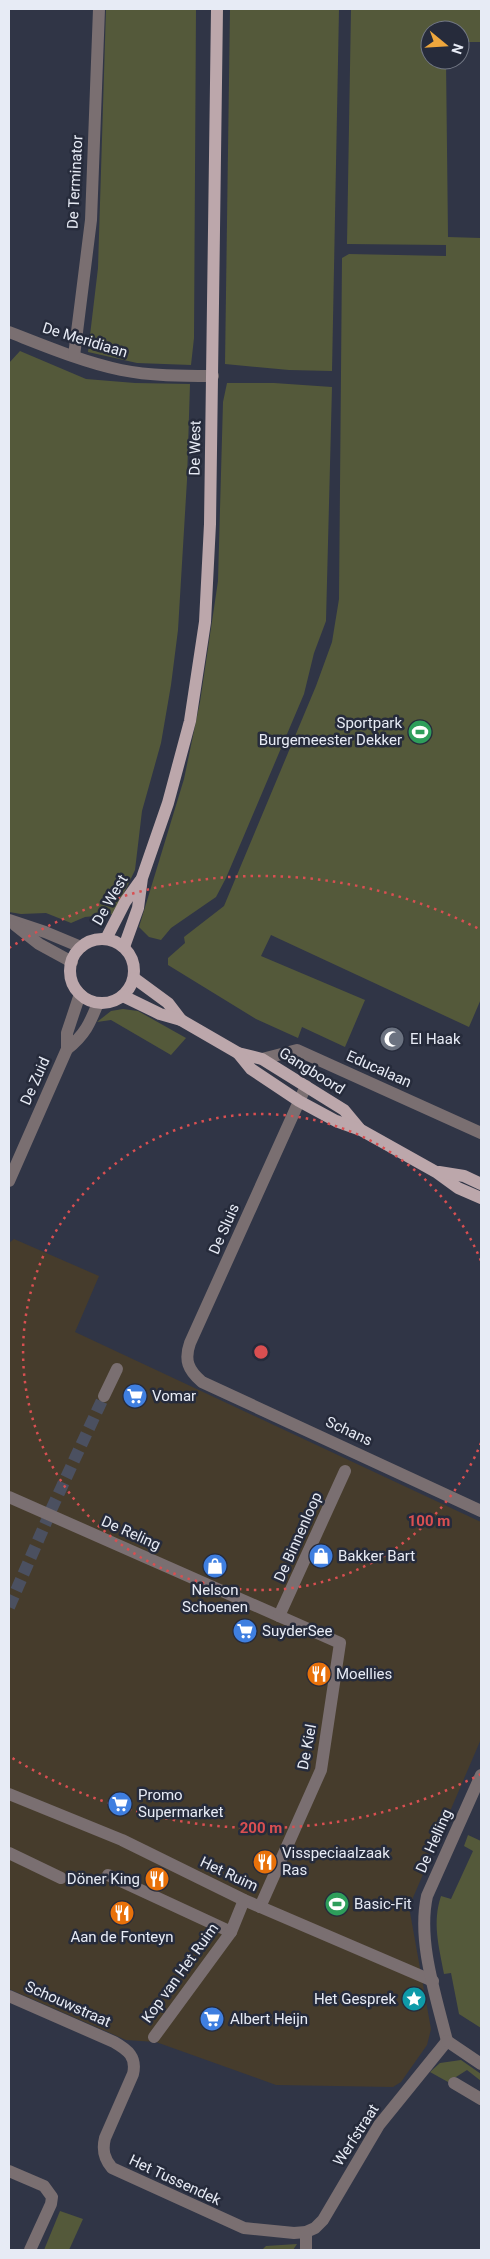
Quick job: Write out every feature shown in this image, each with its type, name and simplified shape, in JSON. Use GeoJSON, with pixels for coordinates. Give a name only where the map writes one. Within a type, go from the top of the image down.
{"type":"FeatureCollection","features":[{"type":"Feature","properties":{"kind":"main road","name":"De West"},"geometry":{"type":"LineString","coordinates":[[124,947],[138,908],[142,878],[168,803],[190,721],[205,622],[209,575],[213,376],[217,9]]}},
{"type":"Feature","properties":{"kind":"main road","name":"De West"},"geometry":{"type":"LineString","coordinates":[[106,939],[125,902],[142,878]]}},
{"type":"Feature","properties":{"kind":"main road"},"geometry":{"type":"LineString","coordinates":[[106,939],[124,947],[131,956],[134,978],[123,996],[107,1003],[98,1003],[88,1000],[80,994],[71,979],[72,962],[81,947],[88,942],[106,939]]}},
{"type":"Feature","properties":{"kind":"main road","name":"Gangboord"},"geometry":{"type":"LineString","coordinates":[[134,978],[168,1003],[181,1020]]}},
{"type":"Feature","properties":{"kind":"main road","name":"Gangboord"},"geometry":{"type":"LineString","coordinates":[[123,996],[160,1014],[181,1020],[238,1053],[262,1059],[344,1110],[360,1130]]}},
{"type":"Feature","properties":{"kind":"main road","name":"Gangboord"},"geometry":{"type":"LineString","coordinates":[[238,1053],[251,1069],[298,1101],[336,1121],[360,1130],[436,1172],[458,1188],[481,1198]]}},
{"type":"Feature","properties":{"kind":"main road","name":"Gangboord"},"geometry":{"type":"LineString","coordinates":[[436,1172],[464,1176],[481,1184]]}},
{"type":"Feature","properties":{"kind":"street","name":"De Terminator"},"geometry":{"type":"LineString","coordinates":[[74,356],[91,220],[99,9]]}},
{"type":"Feature","properties":{"kind":"street","name":"De Meridiaan"},"geometry":{"type":"LineString","coordinates":[[9,332],[74,356],[122,370],[177,376],[213,376]]}},
{"type":"Feature","properties":{"kind":"street"},"geometry":{"type":"LineString","coordinates":[[9,921],[45,932],[81,947]]}},
{"type":"Feature","properties":{"kind":"street"},"geometry":{"type":"LineString","coordinates":[[9,921],[39,944],[72,962]]}},
{"type":"Feature","properties":{"kind":"street","name":"De Zuid"},"geometry":{"type":"LineString","coordinates":[[9,1181],[67,1049],[67,1033],[80,994]]}},
{"type":"Feature","properties":{"kind":"street","name":"De Zuid"},"geometry":{"type":"LineString","coordinates":[[67,1049],[80,1039],[90,1023],[98,1003]]}},
{"type":"Feature","properties":{"kind":"street","name":"Educalaan"},"geometry":{"type":"LineString","coordinates":[[262,1059],[297,1050],[481,1133]]}},
{"type":"Feature","properties":{"kind":"street","name":"De Sluis"},"geometry":{"type":"LineString","coordinates":[[202,1382],[190,1370],[186,1353],[306,1086]]}},
{"type":"Feature","properties":{"kind":"street"},"geometry":{"type":"LineString","coordinates":[[104,1396],[117,1369]]}},
{"type":"Feature","properties":{"kind":"street","name":"Schans"},"geometry":{"type":"LineString","coordinates":[[202,1382],[481,1511]]}},
{"type":"Feature","properties":{"kind":"street","name":"De Binnenloop"},"geometry":{"type":"LineString","coordinates":[[279,1616],[345,1471]]}},
{"type":"Feature","properties":{"kind":"street","name":"De Reling"},"geometry":{"type":"LineString","coordinates":[[9,1497],[340,1643]]}},
{"type":"Feature","properties":{"kind":"street","name":"De Kiel"},"geometry":{"type":"LineString","coordinates":[[260,1907],[321,1770],[340,1643]]}},
{"type":"Feature","properties":{"kind":"street","name":"De Helling"},"geometry":{"type":"LineString","coordinates":[[447,2041],[424,1934],[425,1904],[481,1775]]}},
{"type":"Feature","properties":{"kind":"street","name":"Het Ruim"},"geometry":{"type":"LineString","coordinates":[[9,1797],[122,1840],[244,1900],[433,1981]]}},
{"type":"Feature","properties":{"kind":"street"},"geometry":{"type":"LineString","coordinates":[[9,1853],[61,1878]]}},
{"type":"Feature","properties":{"kind":"street"},"geometry":{"type":"LineString","coordinates":[[108,1875],[231,1932]]}},
{"type":"Feature","properties":{"kind":"street","name":"Kop van Het Ruim"},"geometry":{"type":"LineString","coordinates":[[154,2036],[231,1932],[244,1900]]}},
{"type":"Feature","properties":{"kind":"street","name":"Schouwstraat"},"geometry":{"type":"LineString","coordinates":[[9,1996],[114,2042]]}},
{"type":"Feature","properties":{"kind":"street"},"geometry":{"type":"LineString","coordinates":[[447,2041],[481,2064]]}},
{"type":"Feature","properties":{"kind":"street","name":"Werfstraat"},"geometry":{"type":"LineString","coordinates":[[306,2232],[316,2228],[323,2220],[379,2125],[447,2041]]}},
{"type":"Feature","properties":{"kind":"street","name":"Het Tussendek"},"geometry":{"type":"LineString","coordinates":[[114,2042],[130,2052],[134,2069],[105,2138],[104,2156],[112,2168],[244,2228],[294,2233],[306,2232]]}},
{"type":"Feature","properties":{"kind":"street"},"geometry":{"type":"LineString","coordinates":[[454,2083],[481,2099]]}},
{"type":"Feature","properties":{"kind":"street"},"geometry":{"type":"LineString","coordinates":[[9,2171],[44,2186],[52,2197],[52,2204],[30,2250]]}},
{"type":"Feature","properties":{"kind":"street"},"geometry":{"type":"LineString","coordinates":[[306,2232],[306,2250]]}},
{"type":"Feature","properties":{"kind":"shaded area","name":"SuyderSee"},"geometry":{"type":"Polygon","coordinates":[[[14,1239],[99,1276],[75,1332],[481,1522],[481,1739],[409,1907],[431,2029],[427,2045],[401,2082],[393,2087],[276,2085],[156,2042],[126,2040],[9,1989],[9,1243],[14,1239]]]}},
{"type":"Feature","properties":{"kind":"green space"},"geometry":{"type":"Polygon","coordinates":[[[106,9],[196,9],[194,338],[191,365],[137,363],[88,352],[98,268],[106,9]]]}},
{"type":"Feature","properties":{"kind":"green space"},"geometry":{"type":"Polygon","coordinates":[[[230,9],[339,9],[332,371],[289,370],[225,364],[230,9]]]}},
{"type":"Feature","properties":{"kind":"green space"},"geometry":{"type":"Polygon","coordinates":[[[351,9],[481,9],[481,42],[470,42],[470,20],[420,20],[420,70],[446,70],[448,237],[481,238],[481,999],[469,1027],[271,935],[261,956],[365,1000],[345,1047],[302,1027],[298,1038],[256,1019],[168,965],[168,958],[185,943],[184,937],[224,906],[316,686],[332,642],[339,599],[342,258],[349,254],[446,256],[446,245],[347,244],[351,9]]]}},
{"type":"Feature","properties":{"kind":"green space"},"geometry":{"type":"Polygon","coordinates":[[[20,351],[86,379],[135,383],[190,384],[187,480],[178,630],[161,743],[142,811],[135,870],[114,914],[85,917],[71,923],[46,913],[21,914],[9,912],[9,363],[20,351]]]}},
{"type":"Feature","properties":{"kind":"green space"},"geometry":{"type":"Polygon","coordinates":[[[227,383],[274,383],[332,387],[326,621],[314,653],[304,694],[226,878],[216,897],[171,928],[161,940],[149,937],[139,927],[184,779],[200,702],[218,581],[223,402],[227,383]]]}},
{"type":"Feature","properties":{"kind":"green space"},"geometry":{"type":"Polygon","coordinates":[[[123,1009],[138,1011],[186,1038],[171,1055],[111,1020],[97,1022],[111,1011],[123,1009]]]}},
{"type":"Feature","properties":{"kind":"green space"},"geometry":{"type":"Polygon","coordinates":[[[468,1835],[481,1841],[481,2028],[459,2014],[451,1973],[444,1974],[437,1935],[438,1906],[441,1896],[451,1899],[473,1851],[464,1846],[468,1835]]]}},
{"type":"Feature","properties":{"kind":"green space"},"geometry":{"type":"Polygon","coordinates":[[[461,2060],[481,2074],[481,2081],[467,2070],[448,2082],[430,2072],[440,2063],[461,2060]]]}},
{"type":"Feature","properties":{"kind":"green space"},"geometry":{"type":"Polygon","coordinates":[[[60,2211],[83,2219],[69,2250],[44,2250],[60,2211]]]}},
{"type":"Feature","properties":{"kind":"green space"},"geometry":{"type":"Polygon","coordinates":[[[297,2244],[293,2250],[262,2250],[266,2246],[297,2244]]]}},
{"type":"Feature","properties":{"kind":"tunnel"},"geometry":{"type":"LineString","coordinates":[[51,1510],[104,1396]]}},
{"type":"Feature","properties":{"kind":"tunnel"},"geometry":{"type":"LineString","coordinates":[[9,1607],[47,1520]]}},
{"type":"Feature","properties":{"kind":"place","name":"Sportpark Burgemeester Dekker"},"geometry":{"type":"Point","coordinates":[420,732]}},
{"type":"Feature","properties":{"kind":"place","name":"El Haak"},"geometry":{"type":"Point","coordinates":[392,1039]}},
{"type":"Feature","properties":{"kind":"place","name":"Vomar"},"geometry":{"type":"Point","coordinates":[135,1396]}},
{"type":"Feature","properties":{"kind":"place","name":"Bakker Bart"},"geometry":{"type":"Point","coordinates":[321,1556]}},
{"type":"Feature","properties":{"kind":"place","name":"Nelson Schoenen"},"geometry":{"type":"Point","coordinates":[215,1566]}},
{"type":"Feature","properties":{"kind":"place","name":"SuyderSee"},"geometry":{"type":"Point","coordinates":[245,1631]}},
{"type":"Feature","properties":{"kind":"place","name":"Moellies"},"geometry":{"type":"Point","coordinates":[319,1674]}},
{"type":"Feature","properties":{"kind":"place","name":"Promo Supermarket"},"geometry":{"type":"Point","coordinates":[120,1804]}},
{"type":"Feature","properties":{"kind":"place","name":"Visspeciaalzaak Ras"},"geometry":{"type":"Point","coordinates":[265,1862]}},
{"type":"Feature","properties":{"kind":"place","name":"Döner King"},"geometry":{"type":"Point","coordinates":[157,1879]}},
{"type":"Feature","properties":{"kind":"place","name":"Basic-Fit"},"geometry":{"type":"Point","coordinates":[337,1904]}},
{"type":"Feature","properties":{"kind":"place","name":"Aan de Fonteyn"},"geometry":{"type":"Point","coordinates":[122,1913]}},
{"type":"Feature","properties":{"kind":"place","name":"Het Gesprek"},"geometry":{"type":"Point","coordinates":[414,1999]}},
{"type":"Feature","properties":{"kind":"place","name":"Albert Heijn"},"geometry":{"type":"Point","coordinates":[212,2019]}}]}
